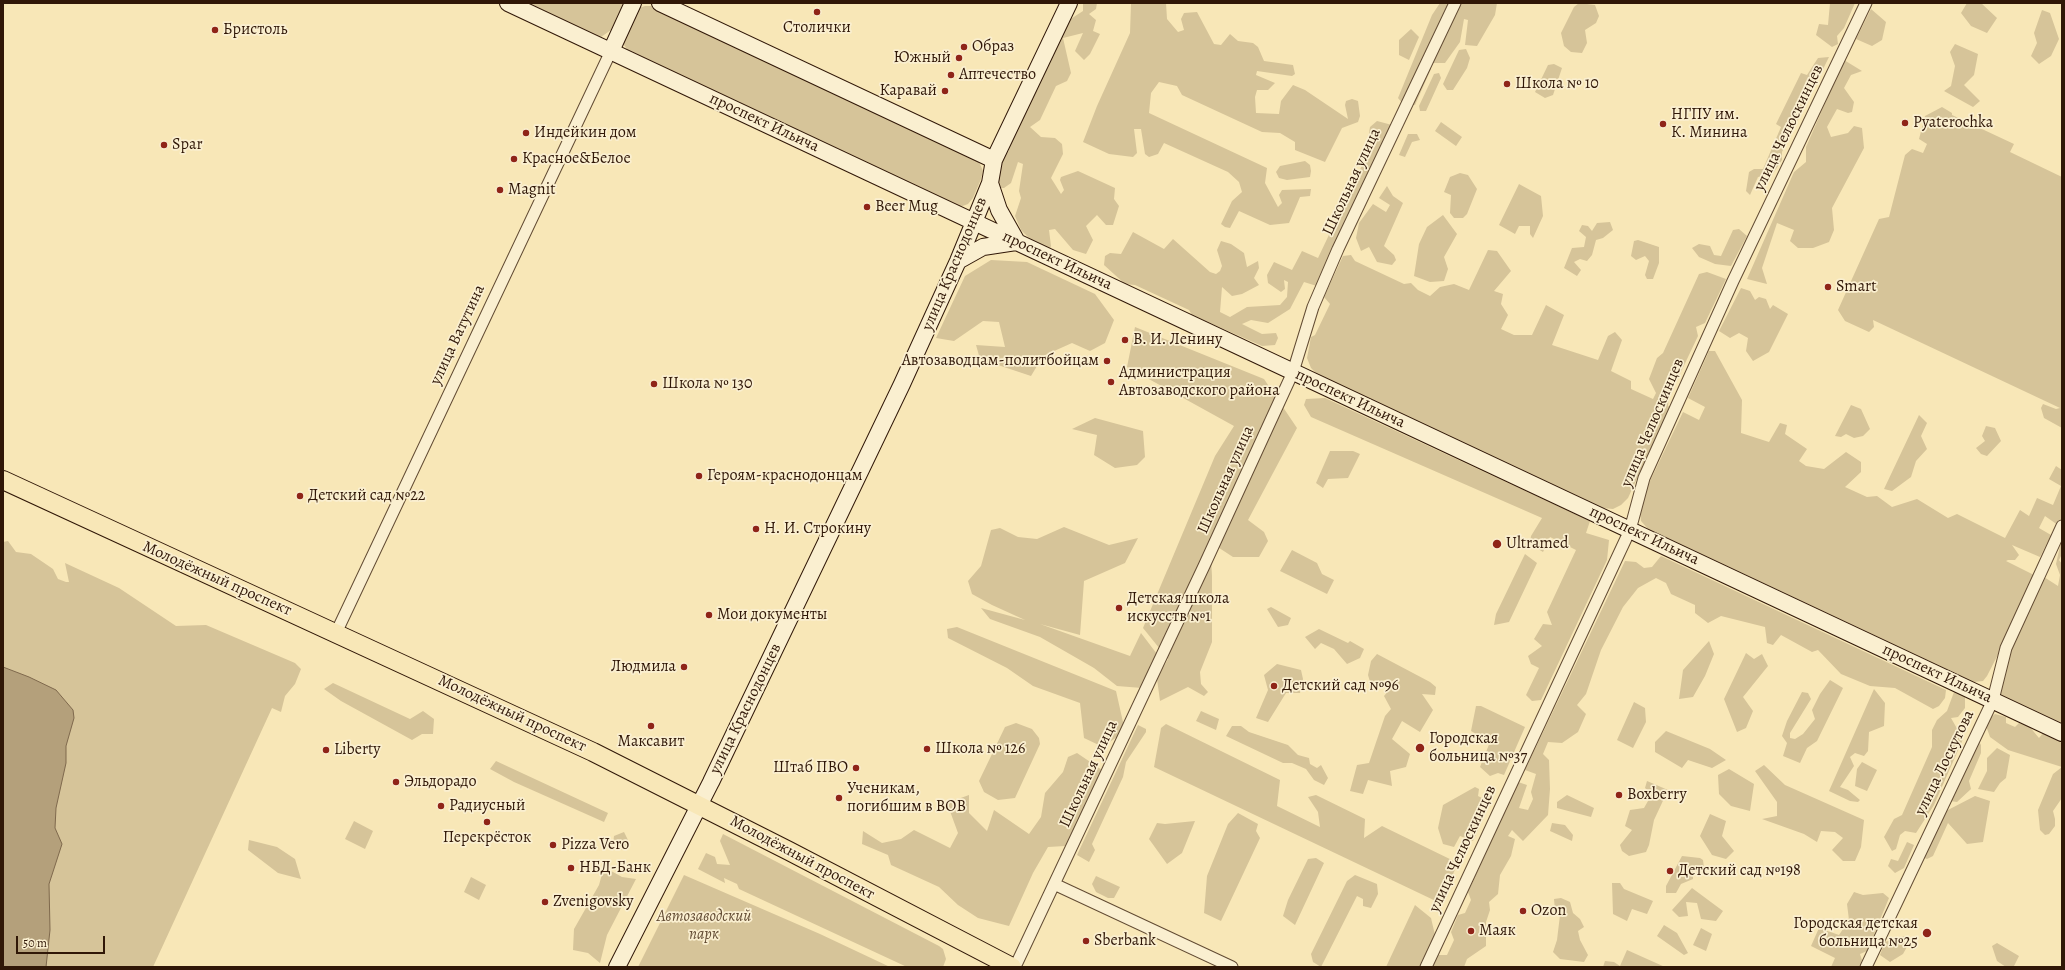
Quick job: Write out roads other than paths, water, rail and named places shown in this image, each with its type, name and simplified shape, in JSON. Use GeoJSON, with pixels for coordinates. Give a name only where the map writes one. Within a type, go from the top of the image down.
{"type":"FeatureCollection","features":[{"type":"Feature","properties":{"kind":"main road","name":"Молодёжный проспект"},"geometry":{"type":"LineString","coordinates":[[3,480],[592,752],[699,805],[1012,967]]}},
{"type":"Feature","properties":{"kind":"street","name":"проспект Ильича"},"geometry":{"type":"LineString","coordinates":[[508,3],[2062,733]]}},
{"type":"Feature","properties":{"kind":"street"},"geometry":{"type":"LineString","coordinates":[[611,51],[633,3]]}},
{"type":"Feature","properties":{"kind":"street"},"geometry":{"type":"LineString","coordinates":[[660,3],[994,160]]}},
{"type":"Feature","properties":{"kind":"street","name":"улица Краснодонцев"},"geometry":{"type":"LineString","coordinates":[[617,967],[699,805],[862,470],[958,261],[990,183],[994,160],[1069,3]]}},
{"type":"Feature","properties":{"kind":"street","name":"Школьная улица"},"geometry":{"type":"LineString","coordinates":[[1015,967],[1204,566],[1293,372],[1313,307],[1335,256],[1455,3]]}},
{"type":"Feature","properties":{"kind":"street","name":"улица Челюскинцев"},"geometry":{"type":"LineString","coordinates":[[1426,967],[1630,530],[1644,478],[1733,281],[1866,3]]}},
{"type":"Feature","properties":{"kind":"street","name":"улица Ватутина"},"geometry":{"type":"LineString","coordinates":[[336,633],[611,51]]}},
{"type":"Feature","properties":{"kind":"street"},"geometry":{"type":"LineString","coordinates":[[958,261],[984,247],[1017,242],[999,210],[990,183]]}},
{"type":"Feature","properties":{"kind":"street","name":"улица Лоскутова"},"geometry":{"type":"LineString","coordinates":[[1866,967],[1993,700],[2006,648],[2062,526]]}},
{"type":"Feature","properties":{"kind":"street"},"geometry":{"type":"LineString","coordinates":[[1054,884],[1232,967]]}},
{"type":"Feature","properties":{"kind":"place","name":"Столички"},"geometry":{"type":"Point","coordinates":[817,12]}},
{"type":"Feature","properties":{"kind":"place","name":"Бристоль"},"geometry":{"type":"Point","coordinates":[215,30]}},
{"type":"Feature","properties":{"kind":"place","name":"Образ"},"geometry":{"type":"Point","coordinates":[964,47]}},
{"type":"Feature","properties":{"kind":"place","name":"Южный"},"geometry":{"type":"Point","coordinates":[959,58]}},
{"type":"Feature","properties":{"kind":"place","name":"Аптечество"},"geometry":{"type":"Point","coordinates":[951,75]}},
{"type":"Feature","properties":{"kind":"place","name":"Школа № 10"},"geometry":{"type":"Point","coordinates":[1507,84]}},
{"type":"Feature","properties":{"kind":"place","name":"Каравай"},"geometry":{"type":"Point","coordinates":[945,91]}},
{"type":"Feature","properties":{"kind":"place","name":"Pyaterochka"},"geometry":{"type":"Point","coordinates":[1905,123]}},
{"type":"Feature","properties":{"kind":"place","name":"НГПУ им. К. Минина"},"geometry":{"type":"Point","coordinates":[1663,124]}},
{"type":"Feature","properties":{"kind":"place","name":"Индейкин дом"},"geometry":{"type":"Point","coordinates":[526,133]}},
{"type":"Feature","properties":{"kind":"place","name":"Spar"},"geometry":{"type":"Point","coordinates":[164,145]}},
{"type":"Feature","properties":{"kind":"place","name":"Красное&Белое"},"geometry":{"type":"Point","coordinates":[514,159]}},
{"type":"Feature","properties":{"kind":"place","name":"Magnit"},"geometry":{"type":"Point","coordinates":[500,190]}},
{"type":"Feature","properties":{"kind":"place","name":"Beer Mug"},"geometry":{"type":"Point","coordinates":[867,207]}},
{"type":"Feature","properties":{"kind":"place","name":"Smart"},"geometry":{"type":"Point","coordinates":[1828,287]}},
{"type":"Feature","properties":{"kind":"place","name":"В. И. Ленину"},"geometry":{"type":"Point","coordinates":[1125,340]}},
{"type":"Feature","properties":{"kind":"place","name":"Автозаводцам-политбойцам"},"geometry":{"type":"Point","coordinates":[1107,361]}},
{"type":"Feature","properties":{"kind":"place","name":"Администрация Автозаводского района"},"geometry":{"type":"Point","coordinates":[1111,382]}},
{"type":"Feature","properties":{"kind":"place","name":"Школа № 130"},"geometry":{"type":"Point","coordinates":[654,384]}},
{"type":"Feature","properties":{"kind":"place","name":"Героям-краснодонцам"},"geometry":{"type":"Point","coordinates":[699,476]}},
{"type":"Feature","properties":{"kind":"place","name":"Детский сад №22"},"geometry":{"type":"Point","coordinates":[300,496]}},
{"type":"Feature","properties":{"kind":"place","name":"Н. И. Строкину"},"geometry":{"type":"Point","coordinates":[756,529]}},
{"type":"Feature","properties":{"kind":"place","name":"Ultramed"},"geometry":{"type":"Point","coordinates":[1497,544]}},
{"type":"Feature","properties":{"kind":"place","name":"Детская школа искусств №1"},"geometry":{"type":"Point","coordinates":[1119,608]}},
{"type":"Feature","properties":{"kind":"place","name":"Мои документы"},"geometry":{"type":"Point","coordinates":[709,615]}},
{"type":"Feature","properties":{"kind":"place","name":"Людмила"},"geometry":{"type":"Point","coordinates":[684,667]}},
{"type":"Feature","properties":{"kind":"place","name":"Детский сад №96"},"geometry":{"type":"Point","coordinates":[1274,686]}},
{"type":"Feature","properties":{"kind":"place","name":"Максавит"},"geometry":{"type":"Point","coordinates":[651,726]}},
{"type":"Feature","properties":{"kind":"place","name":"Городская больница №37"},"geometry":{"type":"Point","coordinates":[1420,748]}},
{"type":"Feature","properties":{"kind":"place","name":"Школа № 126"},"geometry":{"type":"Point","coordinates":[927,749]}},
{"type":"Feature","properties":{"kind":"place","name":"Liberty"},"geometry":{"type":"Point","coordinates":[326,750]}},
{"type":"Feature","properties":{"kind":"place","name":"Штаб ПВО"},"geometry":{"type":"Point","coordinates":[856,768]}},
{"type":"Feature","properties":{"kind":"place","name":"Эльдорадо"},"geometry":{"type":"Point","coordinates":[396,782]}},
{"type":"Feature","properties":{"kind":"place","name":"Boxberry"},"geometry":{"type":"Point","coordinates":[1619,795]}},
{"type":"Feature","properties":{"kind":"place","name":"Ученикам, погибшим в ВОВ"},"geometry":{"type":"Point","coordinates":[839,798]}},
{"type":"Feature","properties":{"kind":"place","name":"Радиусный"},"geometry":{"type":"Point","coordinates":[441,806]}},
{"type":"Feature","properties":{"kind":"place","name":"Перекрёсток"},"geometry":{"type":"Point","coordinates":[487,822]}},
{"type":"Feature","properties":{"kind":"place","name":"Pizza Vero"},"geometry":{"type":"Point","coordinates":[553,845]}},
{"type":"Feature","properties":{"kind":"place","name":"НБД-Банк"},"geometry":{"type":"Point","coordinates":[571,868]}},
{"type":"Feature","properties":{"kind":"place","name":"Детский сад №198"},"geometry":{"type":"Point","coordinates":[1670,871]}},
{"type":"Feature","properties":{"kind":"place","name":"Zvenigovsky"},"geometry":{"type":"Point","coordinates":[545,902]}},
{"type":"Feature","properties":{"kind":"place","name":"Ozon"},"geometry":{"type":"Point","coordinates":[1523,911]}},
{"type":"Feature","properties":{"kind":"place","name":"Маяк"},"geometry":{"type":"Point","coordinates":[1471,931]}},
{"type":"Feature","properties":{"kind":"place","name":"Городская детская больница №25"},"geometry":{"type":"Point","coordinates":[1927,933]}},
{"type":"Feature","properties":{"kind":"place","name":"Sberbank"},"geometry":{"type":"Point","coordinates":[1086,941]}},
{"type":"Feature","properties":{"kind":"park label","name":"Автозаводский парк"},"geometry":{"type":"Point","coordinates":[704,926]}}]}
